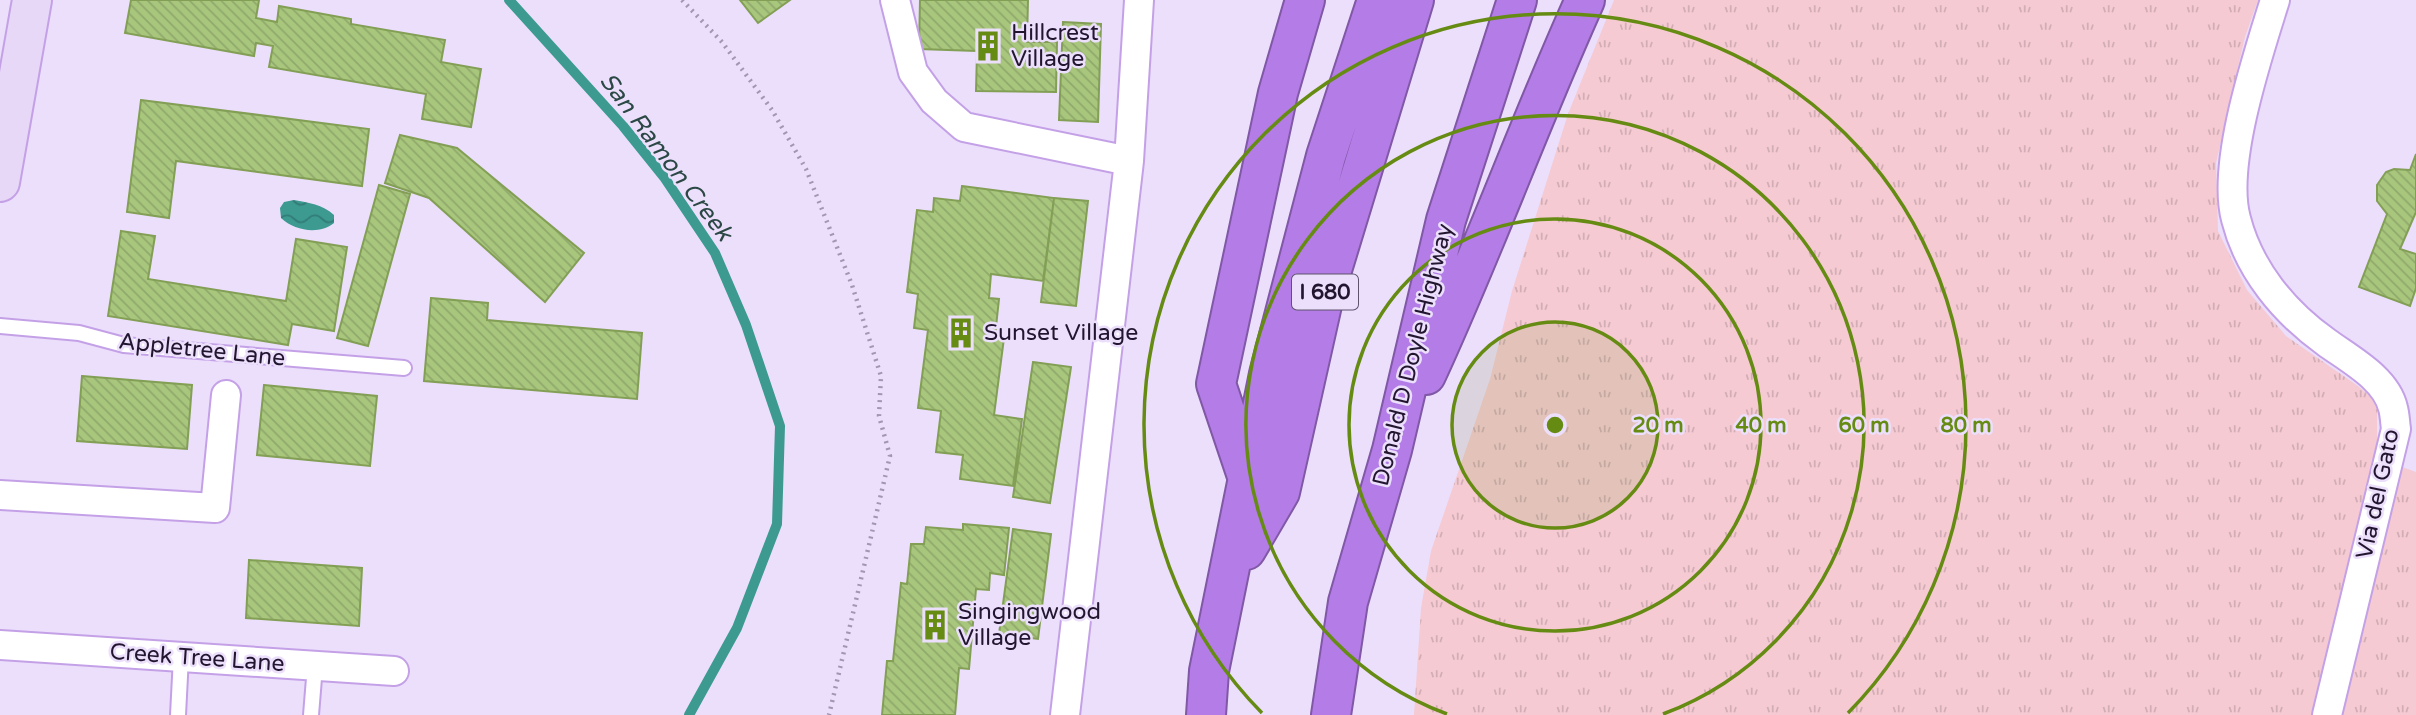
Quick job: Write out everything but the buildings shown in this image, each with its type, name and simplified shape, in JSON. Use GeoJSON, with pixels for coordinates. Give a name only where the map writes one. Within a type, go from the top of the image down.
{"type":"FeatureCollection","features":[{"type":"Feature","properties":{"kind":"highway"},"geometry":{"type":"LineString","coordinates":[[1249,482],[1216,384],[1278,93],[1305,0]]}},
{"type":"Feature","properties":{"kind":"highway","name":"I 680"},"geometry":{"type":"LineString","coordinates":[[1206,715],[1209,671],[1269,374],[1326,156],[1377,0]]}},
{"type":"Feature","properties":{"kind":"highway","name":"I 680"},"geometry":{"type":"LineString","coordinates":[[1229,579],[1280,492],[1324,296],[1414,0]]}},
{"type":"Feature","properties":{"kind":"highway","name":"Donald D Doyle Highway"},"geometry":{"type":"LineString","coordinates":[[1331,715],[1348,602],[1392,450],[1446,220],[1517,0]]}},
{"type":"Feature","properties":{"kind":"highway"},"geometry":{"type":"LineString","coordinates":[[1392,450],[1461,300],[1534,115],[1585,0]]}},
{"type":"Feature","properties":{"kind":"main road"},"geometry":{"type":"LineString","coordinates":[[0,182],[18,44],[32,0]]}},
{"type":"Feature","properties":{"kind":"street"},"geometry":{"type":"LineString","coordinates":[[895,0],[913,72],[934,102],[964,127],[1129,161]]}},
{"type":"Feature","properties":{"kind":"street"},"geometry":{"type":"LineString","coordinates":[[1065,715],[1129,161],[1139,0]]}},
{"type":"Feature","properties":{"kind":"street","name":"Via del Gato"},"geometry":{"type":"LineString","coordinates":[[2275,0],[2260,46],[2235,151],[2233,195],[2236,219],[2266,285],[2305,327],[2364,369],[2381,387],[2393,406],[2396,429],[2327,715]]}},
{"type":"Feature","properties":{"kind":"street"},"geometry":{"type":"LineString","coordinates":[[0,495],[215,508],[226,396]]}},
{"type":"Feature","properties":{"kind":"street","name":"Creek Tree Lane"},"geometry":{"type":"LineString","coordinates":[[0,645],[394,671]]}},
{"type":"Feature","properties":{"kind":"lane","name":"Appletree Lane"},"geometry":{"type":"LineString","coordinates":[[0,326],[79,333],[124,345],[404,368]]}},
{"type":"Feature","properties":{"kind":"lane"},"geometry":{"type":"LineString","coordinates":[[178,715],[181,657]]}},
{"type":"Feature","properties":{"kind":"lane"},"geometry":{"type":"LineString","coordinates":[[311,715],[315,666]]}},
{"type":"Feature","properties":{"kind":"path"},"geometry":{"type":"LineString","coordinates":[[682,0],[722,42],[772,110],[806,169],[852,285],[881,376],[879,416],[890,456],[829,715]]}},
{"type":"Feature","properties":{"kind":"green space"},"geometry":{"type":"Polygon","coordinates":[[[1614,0],[2258,0],[2245,37],[2216,163],[2218,231],[2247,290],[2286,336],[2377,402],[2377,458],[2416,472],[2416,715],[1414,715],[1421,608],[1431,551],[1490,379],[1512,291],[1568,114],[1614,0]]]}},
{"type":"Feature","properties":{"kind":"water"},"geometry":{"type":"Polygon","coordinates":[[[294,200],[325,208],[334,215],[334,223],[314,230],[293,226],[281,218],[280,208],[284,202],[294,200]]]}},
{"type":"Feature","properties":{"kind":"waterway","name":"San Ramon Creek"},"geometry":{"type":"LineString","coordinates":[[509,0],[623,126],[664,177],[715,253],[746,325],[780,426],[777,524],[737,628],[689,715]]}},
{"type":"Feature","properties":{"kind":"place","name":"Hillcrest Village"},"geometry":{"type":"Point","coordinates":[988,46]}},
{"type":"Feature","properties":{"kind":"place","name":"Sunset Village"},"geometry":{"type":"Point","coordinates":[961,333]}},
{"type":"Feature","properties":{"kind":"place","name":"Singingwood Village"},"geometry":{"type":"Point","coordinates":[935,625]}}]}
